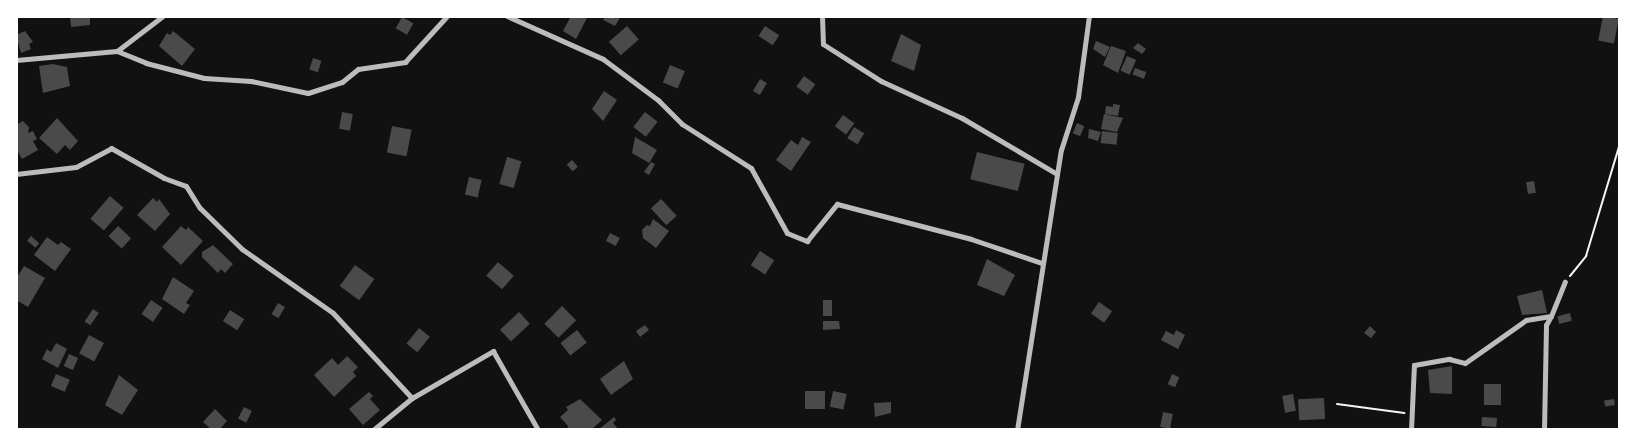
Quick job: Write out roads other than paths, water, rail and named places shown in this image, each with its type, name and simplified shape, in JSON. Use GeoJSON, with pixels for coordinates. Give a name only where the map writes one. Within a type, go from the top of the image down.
{"type":"FeatureCollection","features":[{"type":"Feature","properties":{"kind":"street"},"geometry":{"type":"LineString","coordinates":[[117,51],[163,16]]}},
{"type":"Feature","properties":{"kind":"street"},"geometry":{"type":"LineString","coordinates":[[16,60],[117,51],[146,63],[204,78],[251,81],[308,93],[342,82],[358,69],[405,62],[447,16]]}},
{"type":"Feature","properties":{"kind":"street"},"geometry":{"type":"LineString","coordinates":[[507,16],[603,60],[658,100],[682,124],[752,168],[787,232],[808,241],[836,204],[962,236],[1042,262]]}},
{"type":"Feature","properties":{"kind":"street"},"geometry":{"type":"LineString","coordinates":[[822,16],[823,44],[881,81],[962,118],[1057,174]]}},
{"type":"Feature","properties":{"kind":"street"},"geometry":{"type":"LineString","coordinates":[[1017,430],[1057,174],[1078,97],[1089,16]]}},
{"type":"Feature","properties":{"kind":"street"},"geometry":{"type":"LineString","coordinates":[[16,174],[76,167],[111,148],[164,178],[186,186],[200,208],[242,249],[333,313],[412,398]]}},
{"type":"Feature","properties":{"kind":"street"},"geometry":{"type":"LineString","coordinates":[[1544,430],[1546,325],[1565,282]]}},
{"type":"Feature","properties":{"kind":"street"},"geometry":{"type":"LineString","coordinates":[[1411,430],[1414,365],[1449,359],[1465,363],[1526,320],[1551,316]]}},
{"type":"Feature","properties":{"kind":"street"},"geometry":{"type":"LineString","coordinates":[[373,430],[412,398],[493,350],[538,430]]}}]}
